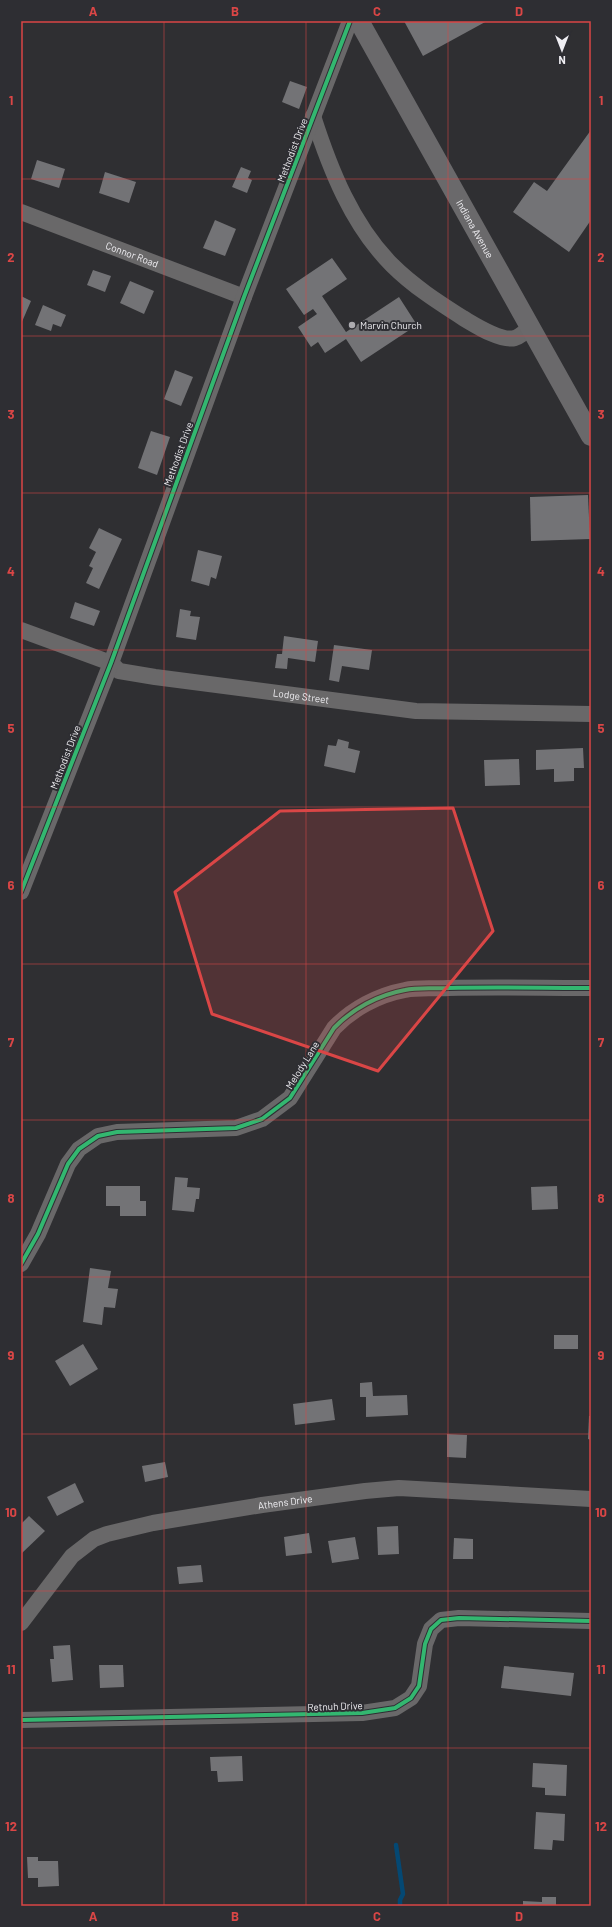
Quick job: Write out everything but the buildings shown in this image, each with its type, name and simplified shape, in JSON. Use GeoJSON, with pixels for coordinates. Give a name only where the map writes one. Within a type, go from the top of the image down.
{"type":"FeatureCollection","features":[{"type":"Feature","properties":{"kind":"main road","name":"Indiana Avenue"},"geometry":{"type":"LineString","coordinates":[[359,21],[591,436]]}},
{"type":"Feature","properties":{"kind":"street","name":"Methodist Drive"},"geometry":{"type":"LineString","coordinates":[[21,892],[110,663],[244,297],[350,21]]}},
{"type":"Feature","properties":{"kind":"street"},"geometry":{"type":"LineString","coordinates":[[313,116],[328,161],[346,200],[366,234],[392,265],[413,284],[445,306],[476,326],[495,335],[505,338],[515,338],[530,327]]}},
{"type":"Feature","properties":{"kind":"street","name":"Connor Road"},"geometry":{"type":"LineString","coordinates":[[21,212],[244,297]]}},
{"type":"Feature","properties":{"kind":"street","name":"Lodge Street"},"geometry":{"type":"LineString","coordinates":[[21,630],[110,663],[120,671],[416,711],[591,714]]}},
{"type":"Feature","properties":{"kind":"street","name":"Melody Lane"},"geometry":{"type":"LineString","coordinates":[[21,1264],[38,1234],[68,1164],[79,1149],[98,1136],[117,1132],[236,1128],[262,1119],[290,1098],[334,1028],[343,1018],[354,1010],[373,1001],[406,990],[460,988],[591,988]]}},
{"type":"Feature","properties":{"kind":"street","name":"Athens Drive"},"geometry":{"type":"LineString","coordinates":[[21,1623],[72,1556],[82,1547],[94,1539],[107,1534],[153,1523],[262,1505],[399,1488],[591,1499]]}},
{"type":"Feature","properties":{"kind":"street","name":"Retnuh Drive"},"geometry":{"type":"LineString","coordinates":[[21,1720],[362,1713],[395,1708],[411,1698],[419,1686],[425,1644],[431,1629],[441,1620],[459,1618],[591,1621]]}},
{"type":"Feature","properties":{"kind":"highlighted area"},"geometry":{"type":"Polygon","coordinates":[[[453,808],[493,931],[378,1071],[212,1014],[175,892],[280,811],[453,808]]]}},
{"type":"Feature","properties":{"kind":"waterway"},"geometry":{"type":"LineString","coordinates":[[396,1845],[403,1894],[400,1900],[400,1906]]}},
{"type":"Feature","properties":{"kind":"cycle path"},"geometry":{"type":"LineString","coordinates":[[21,892],[111,663],[244,297],[350,21]]}},
{"type":"Feature","properties":{"kind":"cycle path"},"geometry":{"type":"LineString","coordinates":[[21,1264],[38,1234],[68,1164],[79,1149],[98,1136],[117,1132],[236,1128],[262,1119],[290,1098],[334,1028],[357,1009],[375,999],[395,992],[415,989],[591,988]]}},
{"type":"Feature","properties":{"kind":"cycle path"},"geometry":{"type":"LineString","coordinates":[[21,1720],[362,1713],[395,1708],[411,1698],[419,1686],[425,1644],[431,1629],[441,1620],[459,1618],[591,1621]]}},
{"type":"Feature","properties":{"kind":"place","name":"Marvin Church"},"geometry":{"type":"Point","coordinates":[352,325]}}]}
